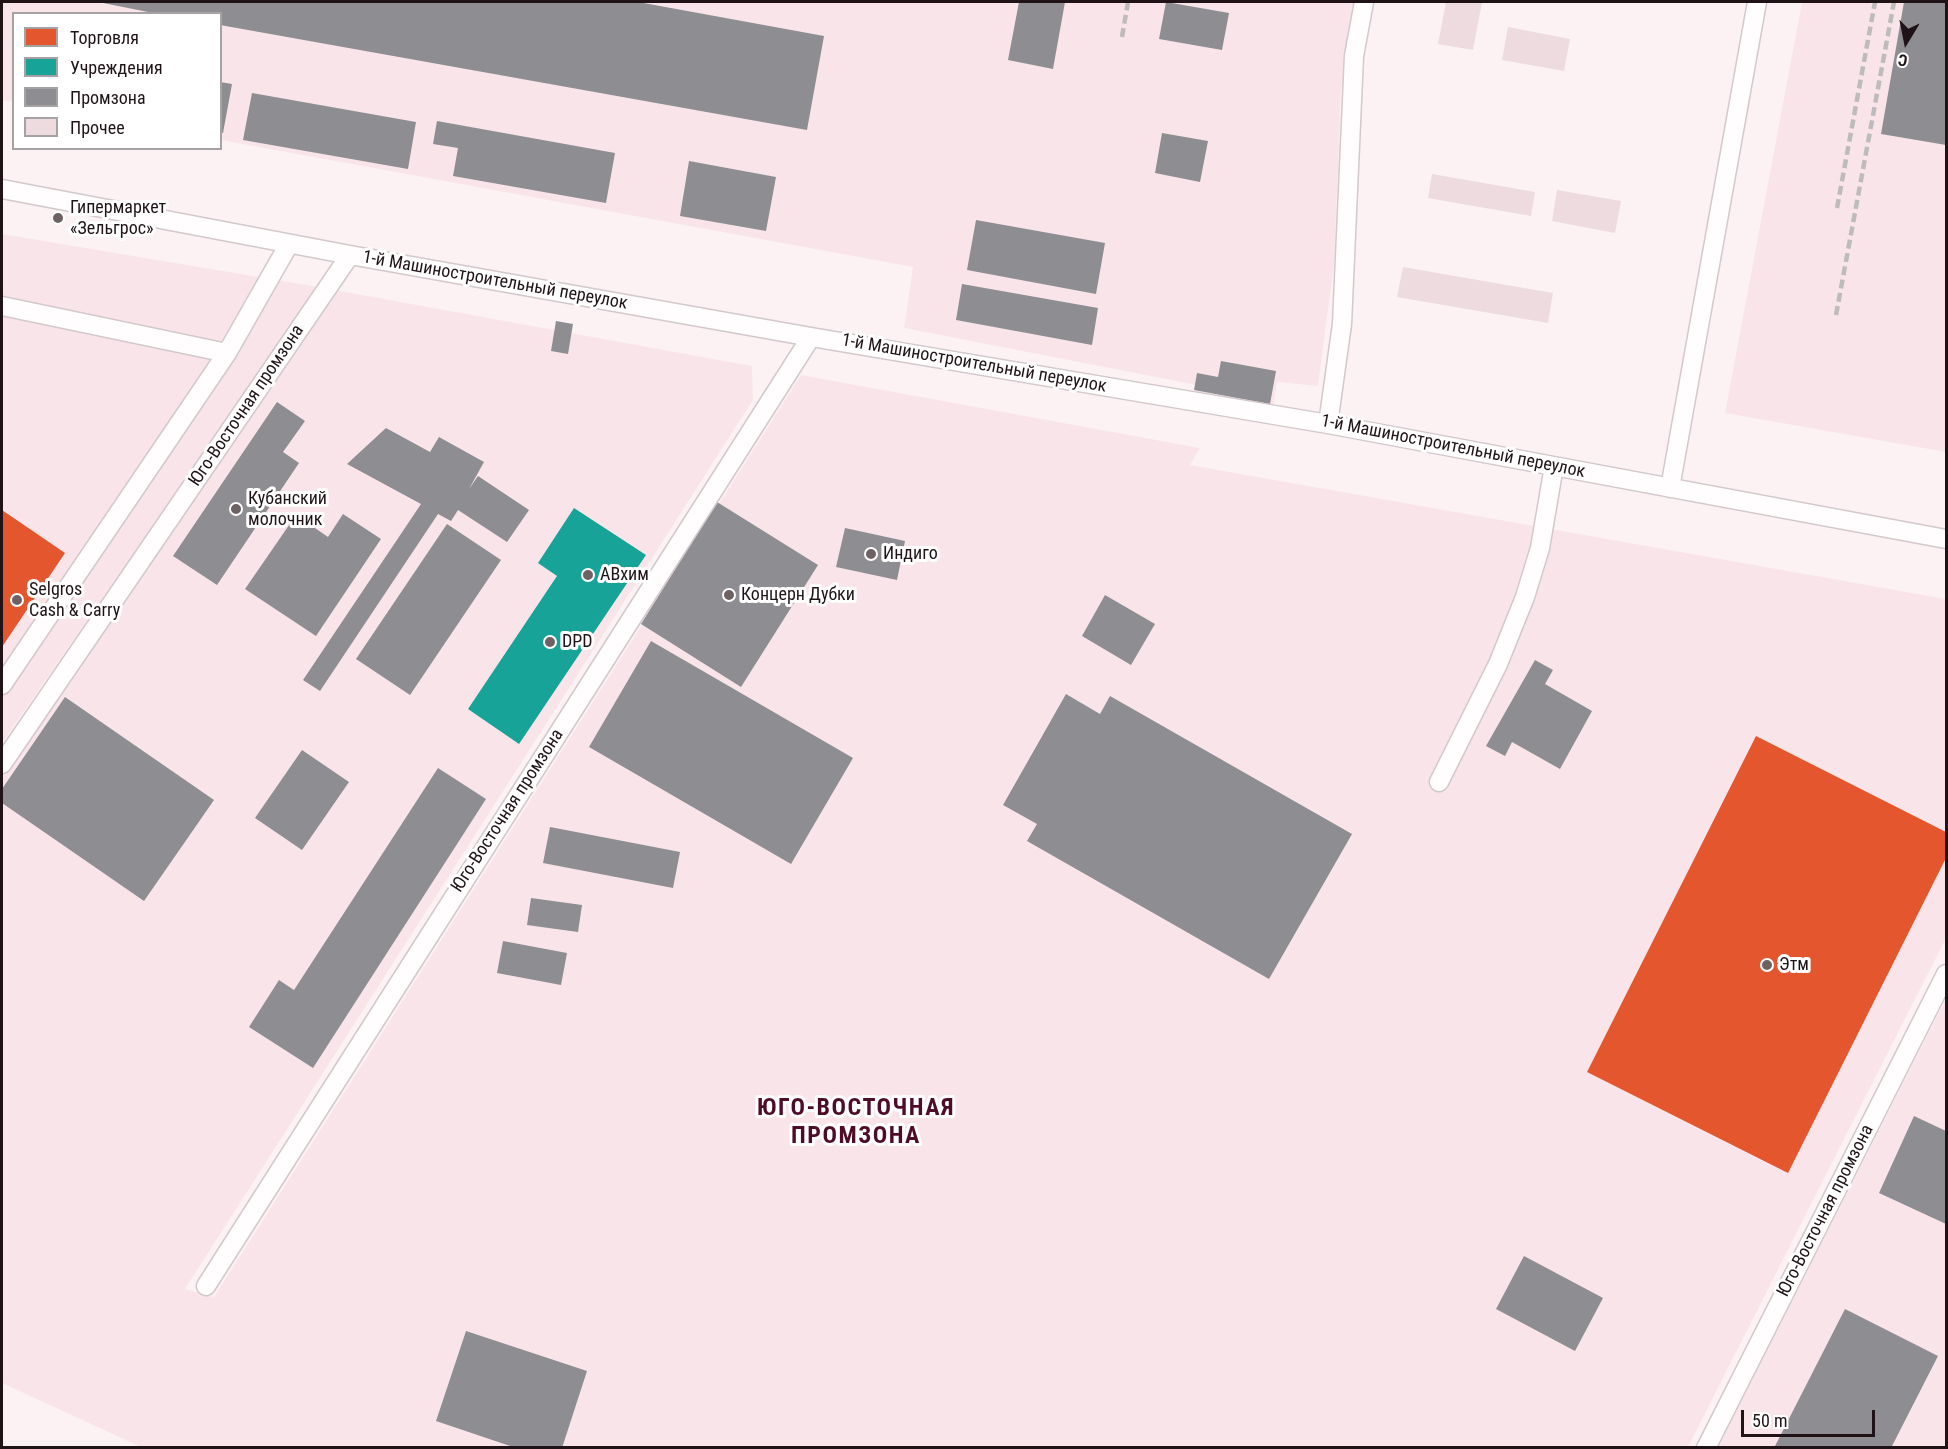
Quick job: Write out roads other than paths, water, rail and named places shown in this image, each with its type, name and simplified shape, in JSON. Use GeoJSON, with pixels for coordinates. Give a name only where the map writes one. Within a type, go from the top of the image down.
{"type":"FeatureCollection","features":[{"type":"Feature","properties":{"kind":"street"},"geometry":{"type":"LineString","coordinates":[[1328,424],[1342,324],[1354,56],[1364,2]]}},
{"type":"Feature","properties":{"kind":"street"},"geometry":{"type":"LineString","coordinates":[[1670,488],[1757,2]]}},
{"type":"Feature","properties":{"kind":"street","name":"1-й Машиностроительный переулок"},"geometry":{"type":"LineString","coordinates":[[2,189],[289,244],[811,337],[1328,424],[1947,539]]}},
{"type":"Feature","properties":{"kind":"street"},"geometry":{"type":"LineString","coordinates":[[2,685],[227,352],[289,244]]}},
{"type":"Feature","properties":{"kind":"street","name":"Юго-Восточная промзона"},"geometry":{"type":"LineString","coordinates":[[2,764],[350,255]]}},
{"type":"Feature","properties":{"kind":"street"},"geometry":{"type":"LineString","coordinates":[[2,306],[227,352]]}},
{"type":"Feature","properties":{"kind":"street","name":"Юго-Восточная промзона"},"geometry":{"type":"LineString","coordinates":[[206,1286],[811,337]]}},
{"type":"Feature","properties":{"kind":"street"},"geometry":{"type":"LineString","coordinates":[[1440,782],[1498,664],[1525,597],[1540,548],[1554,466]]}},
{"type":"Feature","properties":{"kind":"street","name":"Юго-Восточная промзона"},"geometry":{"type":"LineString","coordinates":[[1706,1448],[1947,974]]}},
{"type":"Feature","properties":{"kind":"railway"},"geometry":{"type":"LineString","coordinates":[[1122,37],[1128,2]]}},
{"type":"Feature","properties":{"kind":"railway"},"geometry":{"type":"LineString","coordinates":[[1837,208],[1875,2]]}},
{"type":"Feature","properties":{"kind":"railway"},"geometry":{"type":"LineString","coordinates":[[1836,315],[1894,2]]}},
{"type":"Feature","properties":{"kind":"place","name":"Гипермаркет «Зельгрос»"},"geometry":{"type":"Point","coordinates":[58,218]}},
{"type":"Feature","properties":{"kind":"place","name":"Кубанский молочник"},"geometry":{"type":"Point","coordinates":[236,509]}},
{"type":"Feature","properties":{"kind":"place","name":"Индиго"},"geometry":{"type":"Point","coordinates":[871,554]}},
{"type":"Feature","properties":{"kind":"place","name":"АВхим"},"geometry":{"type":"Point","coordinates":[588,575]}},
{"type":"Feature","properties":{"kind":"place","name":"Концерн Дубки"},"geometry":{"type":"Point","coordinates":[729,595]}},
{"type":"Feature","properties":{"kind":"place","name":"Selgros Cash & Carry"},"geometry":{"type":"Point","coordinates":[17,600]}},
{"type":"Feature","properties":{"kind":"place","name":"DPD"},"geometry":{"type":"Point","coordinates":[550,642]}},
{"type":"Feature","properties":{"kind":"place","name":"Этм"},"geometry":{"type":"Point","coordinates":[1767,965]}},
{"type":"Feature","properties":{"kind":"district","name":"ЮГО-ВОСТОЧНАЯ ПРОМЗОНА"},"geometry":{"type":"Point","coordinates":[856,1123]}}]}
